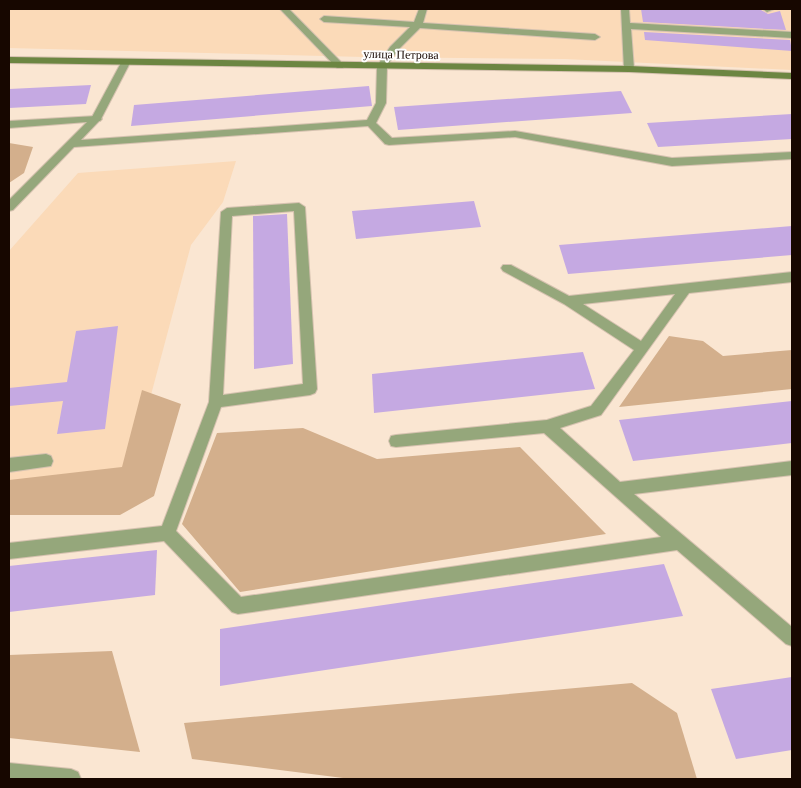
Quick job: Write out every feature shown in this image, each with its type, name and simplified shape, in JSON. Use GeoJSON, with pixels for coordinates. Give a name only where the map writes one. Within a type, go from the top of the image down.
{"type":"FeatureCollection","features":[{"type":"Feature","properties":{"kind":"street","name":"улица Петрова"},"geometry":{"type":"LineString","coordinates":[[9,60],[629,69],[792,76]]}},
{"type":"Feature","properties":{"kind":"street"},"geometry":{"type":"LineString","coordinates":[[9,125],[96,120]]}},
{"type":"Feature","properties":{"kind":"street"},"geometry":{"type":"LineString","coordinates":[[9,773],[71,779]]}},
{"type":"Feature","properties":{"kind":"lane"},"geometry":{"type":"LineString","coordinates":[[284,9],[340,66]]}},
{"type":"Feature","properties":{"kind":"lane"},"geometry":{"type":"LineString","coordinates":[[371,123],[381,103],[382,66],[394,49],[418,24],[423,9]]}},
{"type":"Feature","properties":{"kind":"lane"},"geometry":{"type":"LineString","coordinates":[[625,9],[628,26],[629,69]]}},
{"type":"Feature","properties":{"kind":"lane"},"geometry":{"type":"LineString","coordinates":[[324,19],[595,37]]}},
{"type":"Feature","properties":{"kind":"lane"},"geometry":{"type":"LineString","coordinates":[[628,26],[792,35]]}},
{"type":"Feature","properties":{"kind":"lane"},"geometry":{"type":"LineString","coordinates":[[9,207],[96,120],[126,61]]}},
{"type":"Feature","properties":{"kind":"lane"},"geometry":{"type":"LineString","coordinates":[[74,144],[371,123]]}},
{"type":"Feature","properties":{"kind":"lane"},"geometry":{"type":"LineString","coordinates":[[371,123],[389,142],[515,134],[672,162],[792,156]]}},
{"type":"Feature","properties":{"kind":"lane"},"geometry":{"type":"LineString","coordinates":[[167,533],[216,402],[227,212],[299,207],[310,389],[216,402]]}},
{"type":"Feature","properties":{"kind":"lane"},"geometry":{"type":"LineString","coordinates":[[507,268],[568,301],[643,349]]}},
{"type":"Feature","properties":{"kind":"lane"},"geometry":{"type":"LineString","coordinates":[[568,301],[792,278]]}},
{"type":"Feature","properties":{"kind":"lane"},"geometry":{"type":"LineString","coordinates":[[396,441],[547,426],[596,411],[686,288]]}},
{"type":"Feature","properties":{"kind":"lane"},"geometry":{"type":"LineString","coordinates":[[547,426],[792,638]]}},
{"type":"Feature","properties":{"kind":"lane"},"geometry":{"type":"LineString","coordinates":[[9,465],[46,461]]}},
{"type":"Feature","properties":{"kind":"lane"},"geometry":{"type":"LineString","coordinates":[[617,488],[792,468]]}},
{"type":"Feature","properties":{"kind":"lane"},"geometry":{"type":"LineString","coordinates":[[167,533],[238,606],[679,542]]}},
{"type":"Feature","properties":{"kind":"lane"},"geometry":{"type":"LineString","coordinates":[[9,550],[167,533]]}},
{"type":"Feature","properties":{"kind":"shaded area"},"geometry":{"type":"Polygon","coordinates":[[[9,9],[792,10],[792,70],[565,59],[364,57],[9,48],[9,9]]]}},
{"type":"Feature","properties":{"kind":"shaded area"},"geometry":{"type":"Polygon","coordinates":[[[9,143],[33,147],[24,173],[9,183],[9,143]]]}},
{"type":"Feature","properties":{"kind":"shaded area"},"geometry":{"type":"Polygon","coordinates":[[[236,161],[223,202],[191,245],[128,481],[9,493],[9,251],[78,173],[236,161]]]}},
{"type":"Feature","properties":{"kind":"shaded area"},"geometry":{"type":"Polygon","coordinates":[[[669,336],[703,341],[723,356],[792,350],[792,389],[619,407],[669,336]]]}},
{"type":"Feature","properties":{"kind":"shaded area"},"geometry":{"type":"Polygon","coordinates":[[[142,390],[181,404],[154,496],[120,515],[9,515],[9,480],[122,467],[142,390]]]}},
{"type":"Feature","properties":{"kind":"shaded area"},"geometry":{"type":"Polygon","coordinates":[[[303,428],[377,459],[520,447],[606,534],[240,592],[182,524],[217,433],[303,428]]]}},
{"type":"Feature","properties":{"kind":"shaded area"},"geometry":{"type":"Polygon","coordinates":[[[112,651],[140,752],[9,738],[9,655],[112,651]]]}},
{"type":"Feature","properties":{"kind":"shaded area"},"geometry":{"type":"Polygon","coordinates":[[[632,683],[677,713],[697,779],[351,779],[192,759],[184,723],[632,683]]]}},
{"type":"Feature","properties":{"kind":"building"},"geometry":{"type":"Polygon","coordinates":[[[641,9],[747,9],[761,10],[768,14],[780,11],[786,30],[643,22],[641,9]]]}},
{"type":"Feature","properties":{"kind":"building"},"geometry":{"type":"Polygon","coordinates":[[[644,32],[790,40],[792,51],[645,40],[644,32]]]}},
{"type":"Feature","properties":{"kind":"building"},"geometry":{"type":"Polygon","coordinates":[[[91,85],[86,104],[9,108],[9,89],[91,85]]]}},
{"type":"Feature","properties":{"kind":"building"},"geometry":{"type":"Polygon","coordinates":[[[369,86],[372,106],[131,126],[134,105],[369,86]]]}},
{"type":"Feature","properties":{"kind":"building"},"geometry":{"type":"Polygon","coordinates":[[[621,91],[632,113],[398,130],[394,107],[621,91]]]}},
{"type":"Feature","properties":{"kind":"building"},"geometry":{"type":"Polygon","coordinates":[[[792,114],[792,139],[658,147],[647,123],[792,114]]]}},
{"type":"Feature","properties":{"kind":"building"},"geometry":{"type":"Polygon","coordinates":[[[474,201],[481,227],[356,239],[352,211],[474,201]]]}},
{"type":"Feature","properties":{"kind":"building"},"geometry":{"type":"Polygon","coordinates":[[[287,214],[293,364],[254,369],[253,216],[287,214]]]}},
{"type":"Feature","properties":{"kind":"building"},"geometry":{"type":"Polygon","coordinates":[[[792,226],[792,255],[568,274],[559,245],[792,226]]]}},
{"type":"Feature","properties":{"kind":"building"},"geometry":{"type":"Polygon","coordinates":[[[118,326],[105,429],[57,434],[63,401],[9,406],[9,388],[67,382],[76,331],[118,326]]]}},
{"type":"Feature","properties":{"kind":"building"},"geometry":{"type":"Polygon","coordinates":[[[583,352],[595,389],[374,413],[372,374],[583,352]]]}},
{"type":"Feature","properties":{"kind":"building"},"geometry":{"type":"Polygon","coordinates":[[[792,401],[792,443],[633,461],[619,420],[792,401]]]}},
{"type":"Feature","properties":{"kind":"building"},"geometry":{"type":"Polygon","coordinates":[[[157,550],[155,595],[9,612],[9,566],[157,550]]]}},
{"type":"Feature","properties":{"kind":"building"},"geometry":{"type":"Polygon","coordinates":[[[664,564],[683,616],[220,686],[220,629],[664,564]]]}},
{"type":"Feature","properties":{"kind":"building"},"geometry":{"type":"Polygon","coordinates":[[[792,677],[792,750],[736,759],[711,689],[792,677]]]}}]}
